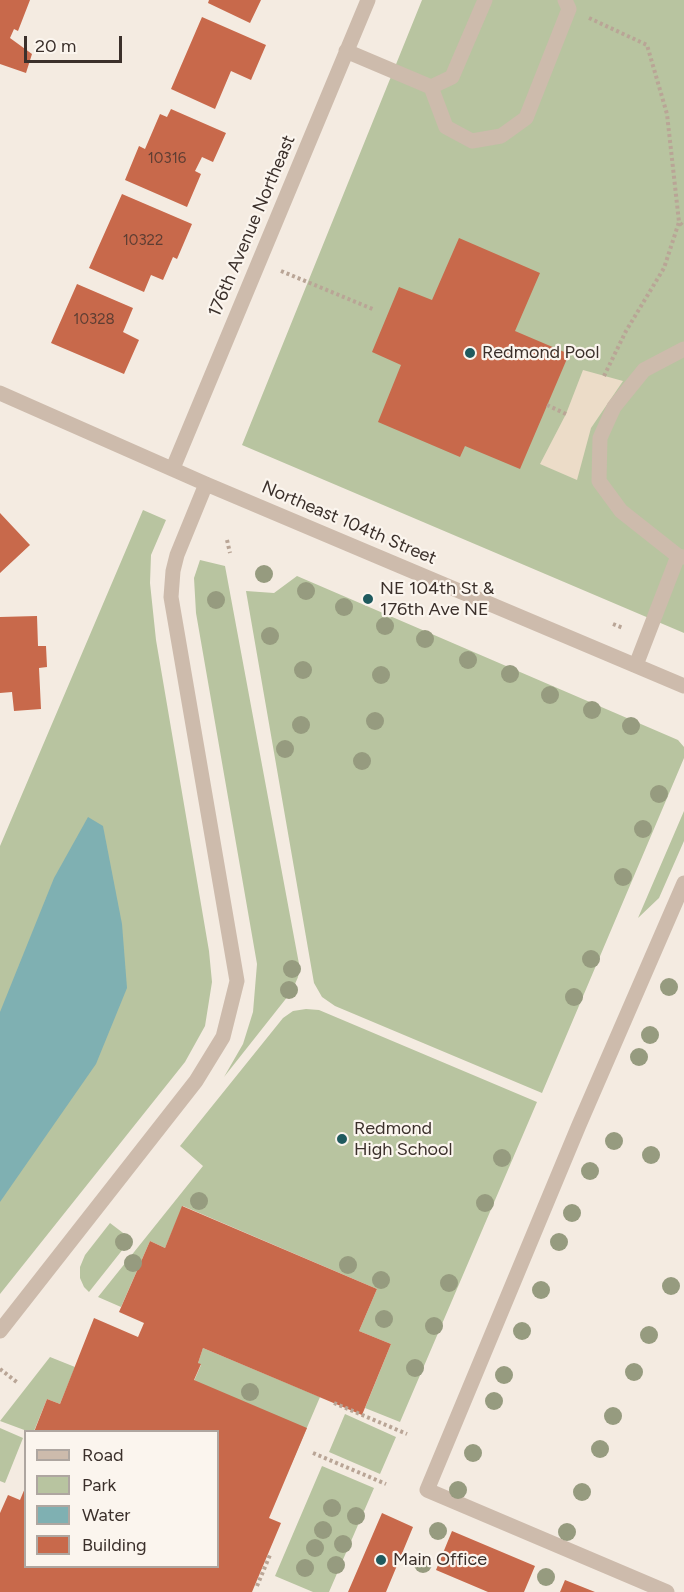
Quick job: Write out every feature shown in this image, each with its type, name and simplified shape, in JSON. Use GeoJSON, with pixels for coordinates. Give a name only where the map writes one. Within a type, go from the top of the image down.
{"type":"FeatureCollection","features":[{"type":"Feature","properties":{"kind":"street","name":"176th Avenue Northeast"},"geometry":{"type":"LineString","coordinates":[[172,468],[368,0]]}},
{"type":"Feature","properties":{"kind":"street"},"geometry":{"type":"LineString","coordinates":[[431,87],[452,77],[485,0]]}},
{"type":"Feature","properties":{"kind":"street"},"geometry":{"type":"LineString","coordinates":[[346,51],[431,87],[446,128],[471,141],[501,136],[526,118],[567,4]]}},
{"type":"Feature","properties":{"kind":"street"},"geometry":{"type":"LineString","coordinates":[[636,665],[681,556],[621,511],[599,481],[600,438],[614,407],[644,370],[684,349]]}},
{"type":"Feature","properties":{"kind":"street","name":"Northeast 104th Street"},"geometry":{"type":"LineString","coordinates":[[0,393],[206,484],[636,665],[682,687]]}},
{"type":"Feature","properties":{"kind":"street"},"geometry":{"type":"LineString","coordinates":[[0,1331],[196,1081],[223,1037],[237,981],[171,597],[172,572],[177,555],[206,484]]}},
{"type":"Feature","properties":{"kind":"street"},"geometry":{"type":"LineString","coordinates":[[667,1592],[427,1490],[579,1125],[684,883]]}},
{"type":"Feature","properties":{"kind":"path"},"geometry":{"type":"LineString","coordinates":[[567,4],[647,45],[668,114],[679,222],[664,268],[626,331],[604,376]]}},
{"type":"Feature","properties":{"kind":"path"},"geometry":{"type":"LineString","coordinates":[[679,222],[684,227]]}},
{"type":"Feature","properties":{"kind":"path"},"geometry":{"type":"LineString","coordinates":[[259,261],[375,310]]}},
{"type":"Feature","properties":{"kind":"path"},"geometry":{"type":"LineString","coordinates":[[547,405],[566,414]]}},
{"type":"Feature","properties":{"kind":"path"},"geometry":{"type":"LineString","coordinates":[[227,540],[230,553]]}},
{"type":"Feature","properties":{"kind":"path"},"geometry":{"type":"LineString","coordinates":[[613,624],[623,628]]}},
{"type":"Feature","properties":{"kind":"path"},"geometry":{"type":"LineString","coordinates":[[0,1369],[18,1383]]}},
{"type":"Feature","properties":{"kind":"path"},"geometry":{"type":"LineString","coordinates":[[334,1403],[408,1434]]}},
{"type":"Feature","properties":{"kind":"path"},"geometry":{"type":"LineString","coordinates":[[313,1453],[386,1484]]}},
{"type":"Feature","properties":{"kind":"path"},"geometry":{"type":"LineString","coordinates":[[257,1587],[270,1555]]}},
{"type":"Feature","properties":{"kind":"green space"},"geometry":{"type":"Polygon","coordinates":[[[422,0],[684,0],[684,633],[242,445],[422,0]]]}},
{"type":"Feature","properties":{"kind":"green space"},"geometry":{"type":"Polygon","coordinates":[[[143,510],[166,520],[151,555],[150,583],[156,640],[209,951],[212,982],[205,1026],[185,1062],[0,1294],[0,846],[143,510]]]}},
{"type":"Feature","properties":{"kind":"green space"},"geometry":{"type":"Polygon","coordinates":[[[200,560],[225,566],[299,964],[298,977],[292,991],[224,1077],[243,1044],[253,1012],[257,964],[196,613],[194,578],[200,560]]]}},
{"type":"Feature","properties":{"kind":"green space"},"geometry":{"type":"Polygon","coordinates":[[[297,576],[678,740],[684,747],[684,758],[542,1093],[335,1006],[322,997],[314,983],[246,591],[274,593],[297,576]]]}},
{"type":"Feature","properties":{"kind":"green space"},"geometry":{"type":"Polygon","coordinates":[[[684,811],[684,841],[659,898],[638,918],[684,811]]]}},
{"type":"Feature","properties":{"kind":"green space"},"geometry":{"type":"Polygon","coordinates":[[[319,1010],[537,1102],[400,1422],[365,1408],[391,1344],[359,1331],[377,1289],[183,1206],[165,1248],[150,1241],[121,1307],[98,1297],[203,1166],[180,1146],[283,1018],[293,1011],[319,1010]]]}},
{"type":"Feature","properties":{"kind":"green space"},"geometry":{"type":"Polygon","coordinates":[[[110,1223],[131,1239],[89,1292],[80,1278],[80,1267],[85,1255],[110,1223]]]}},
{"type":"Feature","properties":{"kind":"green space"},"geometry":{"type":"Polygon","coordinates":[[[203,1348],[320,1397],[291,1465],[219,1434],[219,1430],[213,1430],[178,1417],[201,1365],[198,1363],[203,1348]]]}},
{"type":"Feature","properties":{"kind":"green space"},"geometry":{"type":"Polygon","coordinates":[[[50,1357],[75,1367],[60,1404],[47,1399],[34,1430],[24,1430],[0,1421],[50,1357]]]}},
{"type":"Feature","properties":{"kind":"green space"},"geometry":{"type":"Polygon","coordinates":[[[345,1414],[396,1437],[380,1474],[329,1452],[345,1414]]]}},
{"type":"Feature","properties":{"kind":"green space"},"geometry":{"type":"Polygon","coordinates":[[[0,1428],[23,1438],[5,1483],[0,1481],[0,1428]]]}},
{"type":"Feature","properties":{"kind":"green space"},"geometry":{"type":"Polygon","coordinates":[[[322,1466],[374,1488],[329,1592],[313,1592],[275,1576],[322,1466]]]}},
{"type":"Feature","properties":{"kind":"shaded area"},"geometry":{"type":"Polygon","coordinates":[[[583,370],[623,381],[591,428],[577,480],[540,464],[566,414],[583,370]]]}},
{"type":"Feature","properties":{"kind":"water"},"geometry":{"type":"Polygon","coordinates":[[[88,817],[103,826],[122,924],[127,988],[96,1064],[0,1202],[0,1012],[54,878],[88,817]]]}},
{"type":"Feature","properties":{"kind":"building"},"geometry":{"type":"Polygon","coordinates":[[[0,0],[30,0],[18,31],[14,29],[10,38],[32,54],[26,73],[0,64],[0,0]]]}},
{"type":"Feature","properties":{"kind":"building"},"geometry":{"type":"Polygon","coordinates":[[[209,0],[261,0],[250,23],[208,3],[209,0]]]}},
{"type":"Feature","properties":{"kind":"building"},"geometry":{"type":"Polygon","coordinates":[[[202,17],[266,45],[251,80],[231,71],[215,109],[171,89],[202,17]]]}},
{"type":"Feature","properties":{"kind":"building"},"geometry":{"type":"Polygon","coordinates":[[[171,109],[226,133],[213,162],[202,157],[195,171],[201,174],[187,207],[125,180],[139,146],[145,149],[160,114],[167,117],[171,109]]]}},
{"type":"Feature","properties":{"kind":"building"},"geometry":{"type":"Polygon","coordinates":[[[122,194],[192,224],[177,259],[173,257],[163,280],[151,275],[144,292],[89,268],[122,194]]]}},
{"type":"Feature","properties":{"kind":"building","name":"Redmond Pool"},"geometry":{"type":"Polygon","coordinates":[[[459,238],[540,273],[515,331],[569,354],[520,469],[465,446],[460,457],[378,422],[401,365],[372,352],[399,287],[432,300],[459,238]]]}},
{"type":"Feature","properties":{"kind":"building"},"geometry":{"type":"Polygon","coordinates":[[[77,284],[133,308],[123,332],[139,340],[124,374],[51,343],[77,284]]]}},
{"type":"Feature","properties":{"kind":"building"},"geometry":{"type":"Polygon","coordinates":[[[0,513],[30,545],[0,573],[0,513]]]}},
{"type":"Feature","properties":{"kind":"building"},"geometry":{"type":"Polygon","coordinates":[[[37,616],[38,646],[46,646],[47,667],[39,668],[41,709],[14,711],[12,692],[0,693],[0,617],[37,616]]]}},
{"type":"Feature","properties":{"kind":"building"},"geometry":{"type":"Polygon","coordinates":[[[182,1206],[377,1289],[359,1331],[391,1344],[362,1415],[203,1348],[198,1363],[201,1364],[194,1380],[307,1428],[269,1518],[281,1523],[252,1592],[0,1592],[0,1513],[8,1495],[20,1500],[24,1490],[24,1568],[219,1568],[219,1430],[35,1430],[47,1399],[60,1404],[94,1318],[138,1337],[144,1323],[119,1312],[150,1241],[165,1248],[182,1206]]]}},
{"type":"Feature","properties":{"kind":"building","name":"Main Office"},"geometry":{"type":"Polygon","coordinates":[[[382,1513],[413,1527],[386,1592],[348,1592],[382,1513]]]}},
{"type":"Feature","properties":{"kind":"building"},"geometry":{"type":"Polygon","coordinates":[[[452,1531],[535,1566],[524,1592],[488,1592],[436,1570],[452,1531]]]}},
{"type":"Feature","properties":{"kind":"building"},"geometry":{"type":"Polygon","coordinates":[[[565,1580],[595,1592],[560,1592],[565,1580]]]}},
{"type":"Feature","properties":{"kind":"place","name":"Redmond Pool"},"geometry":{"type":"Point","coordinates":[470,353]}},
{"type":"Feature","properties":{"kind":"place","name":"NE 104th St & 176th Ave NE"},"geometry":{"type":"Point","coordinates":[368,599]}},
{"type":"Feature","properties":{"kind":"place","name":"Redmond High School"},"geometry":{"type":"Point","coordinates":[342,1139]}},
{"type":"Feature","properties":{"kind":"place","name":"Main Office"},"geometry":{"type":"Point","coordinates":[381,1560]}}]}
